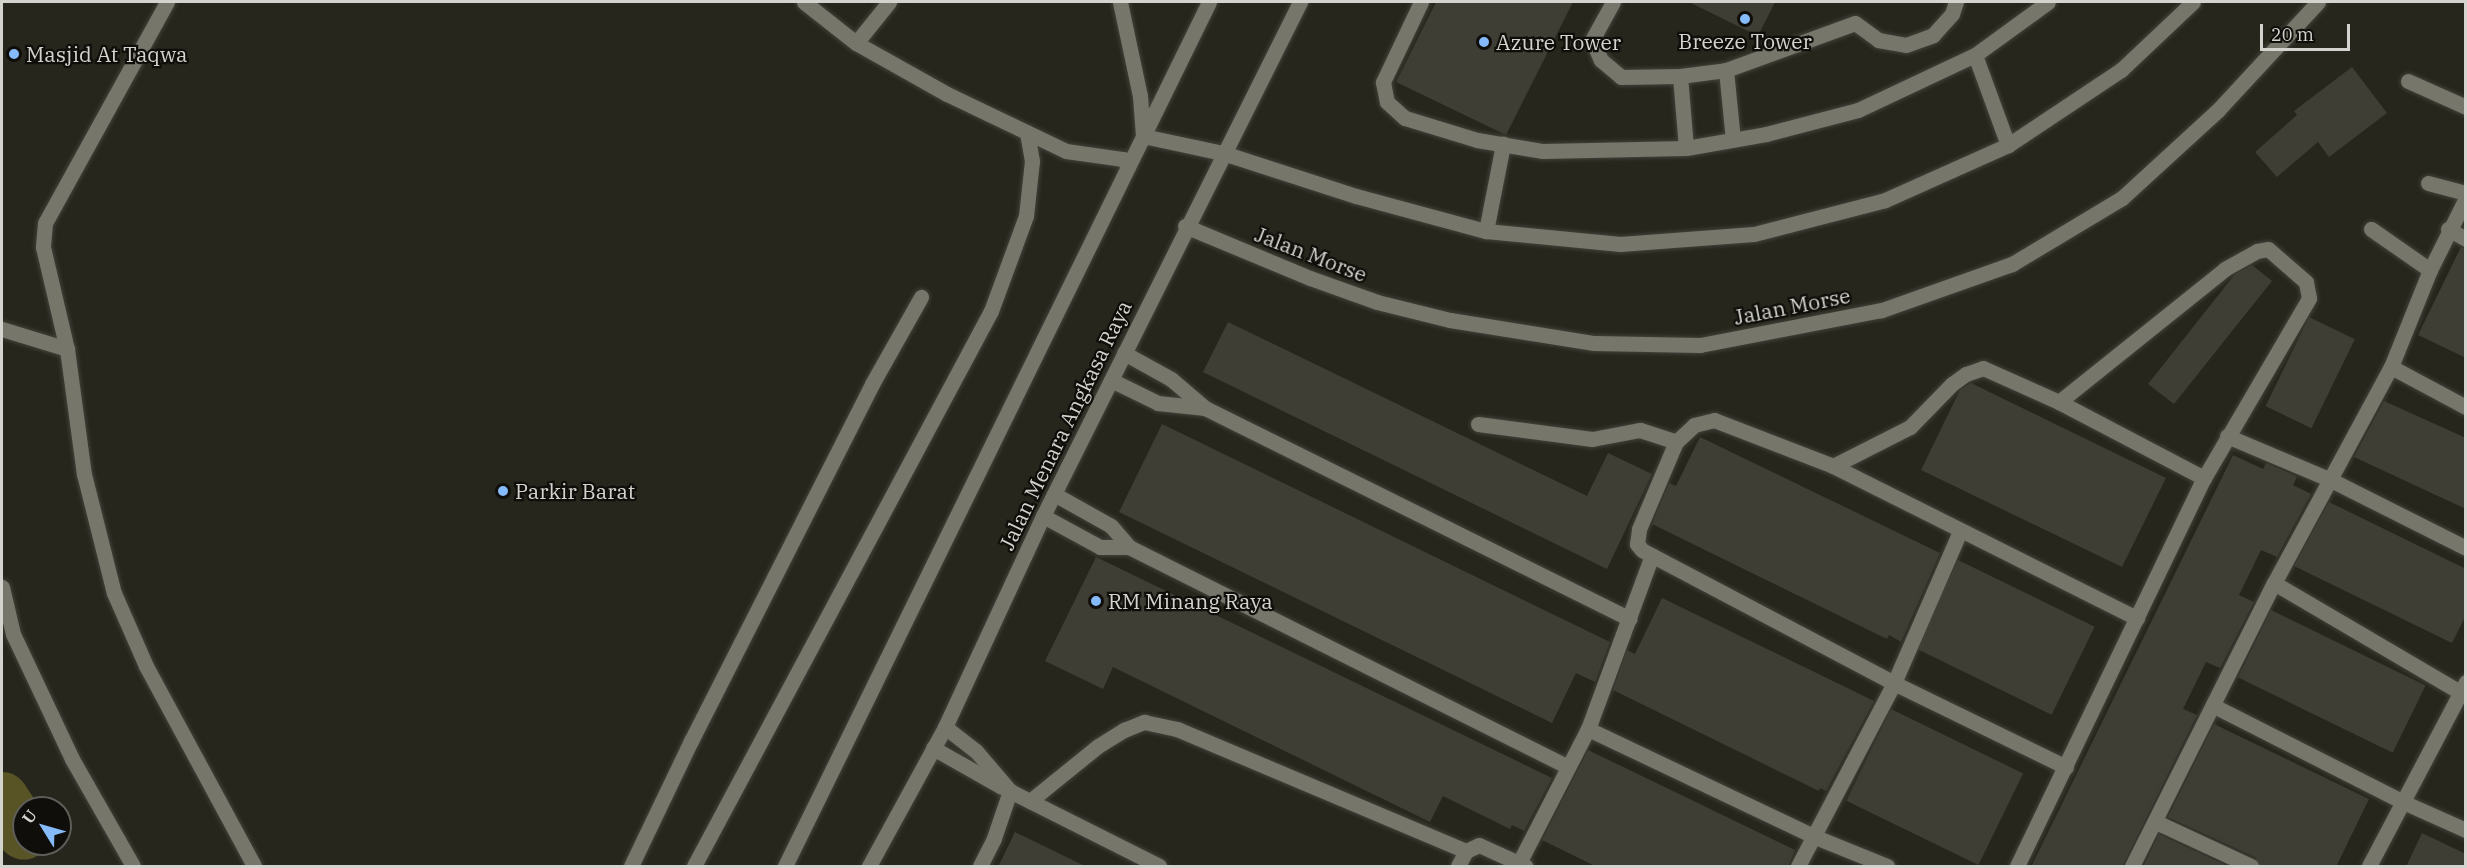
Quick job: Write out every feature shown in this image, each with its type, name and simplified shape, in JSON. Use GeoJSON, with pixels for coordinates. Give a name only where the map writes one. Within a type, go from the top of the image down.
{"type":"FeatureCollection","features":[{"type":"Feature","properties":{"kind":"street"},"geometry":{"type":"LineString","coordinates":[[167,2],[45,223],[43,247],[67,349],[84,474],[114,593],[146,666],[254,867]]}},
{"type":"Feature","properties":{"kind":"street"},"geometry":{"type":"LineString","coordinates":[[804,2],[856,43],[947,94],[1066,151],[1123,159],[1128,166]]}},
{"type":"Feature","properties":{"kind":"street"},"geometry":{"type":"LineString","coordinates":[[856,43],[889,2]]}},
{"type":"Feature","properties":{"kind":"street"},"geometry":{"type":"LineString","coordinates":[[1120,2],[1140,96],[1143,136]]}},
{"type":"Feature","properties":{"kind":"street"},"geometry":{"type":"LineString","coordinates":[[784,867],[1209,2]]}},
{"type":"Feature","properties":{"kind":"street","name":"Jalan Menara Angkasa Raya"},"geometry":{"type":"LineString","coordinates":[[869,867],[945,727],[1043,516],[1185,226],[1300,2]]}},
{"type":"Feature","properties":{"kind":"street"},"geometry":{"type":"LineString","coordinates":[[1421,2],[1383,82],[1387,102],[1405,118],[1477,140],[1544,151],[1686,148],[1733,140],[1858,110],[1975,55],[2048,2]]}},
{"type":"Feature","properties":{"kind":"street"},"geometry":{"type":"LineString","coordinates":[[1613,2],[1592,40],[1601,60],[1621,77],[1680,76],[1726,70],[1855,23],[1878,40],[1906,45],[1933,35],[1952,14],[1956,2]]}},
{"type":"Feature","properties":{"kind":"street"},"geometry":{"type":"LineString","coordinates":[[1143,136],[1223,153],[1356,196],[1486,231],[1620,244],[1754,234],[1885,200],[2008,145],[2121,70],[2193,2]]}},
{"type":"Feature","properties":{"kind":"street","name":"Jalan Morse"},"geometry":{"type":"LineString","coordinates":[[1185,226],[1300,274],[1377,302],[1450,320],[1594,343],[1700,345],[1882,310],[2012,264],[2122,198],[2218,110],[2318,2]]}},
{"type":"Feature","properties":{"kind":"street"},"geometry":{"type":"LineString","coordinates":[[1975,55],[2008,145]]}},
{"type":"Feature","properties":{"kind":"street"},"geometry":{"type":"LineString","coordinates":[[1726,70],[1733,140]]}},
{"type":"Feature","properties":{"kind":"street"},"geometry":{"type":"LineString","coordinates":[[1680,76],[1686,148]]}},
{"type":"Feature","properties":{"kind":"street"},"geometry":{"type":"LineString","coordinates":[[2408,81],[2466,107]]}},
{"type":"Feature","properties":{"kind":"street"},"geometry":{"type":"LineString","coordinates":[[694,867],[991,311],[1026,216],[1032,161],[1027,132]]}},
{"type":"Feature","properties":{"kind":"street"},"geometry":{"type":"LineString","coordinates":[[1486,231],[1503,144]]}},
{"type":"Feature","properties":{"kind":"street"},"geometry":{"type":"LineString","coordinates":[[2428,183],[2466,193]]}},
{"type":"Feature","properties":{"kind":"street"},"geometry":{"type":"LineString","coordinates":[[2132,867],[2274,583],[2391,367],[2448,229],[2466,198]]}},
{"type":"Feature","properties":{"kind":"street"},"geometry":{"type":"LineString","coordinates":[[2371,229],[2430,270]]}},
{"type":"Feature","properties":{"kind":"street"},"geometry":{"type":"LineString","coordinates":[[2448,229],[2466,239]]}},
{"type":"Feature","properties":{"kind":"street"},"geometry":{"type":"LineString","coordinates":[[2016,867],[2204,478],[2308,298],[2306,282],[2268,249],[2257,251],[2225,269],[2060,402]]}},
{"type":"Feature","properties":{"kind":"street"},"geometry":{"type":"LineString","coordinates":[[631,867],[691,741],[872,384],[921,297]]}},
{"type":"Feature","properties":{"kind":"street"},"geometry":{"type":"LineString","coordinates":[[2,329],[67,349]]}},
{"type":"Feature","properties":{"kind":"street"},"geometry":{"type":"LineString","coordinates":[[1124,352],[1171,380],[1205,408],[1630,619]]}},
{"type":"Feature","properties":{"kind":"street"},"geometry":{"type":"LineString","coordinates":[[2391,367],[2466,407]]}},
{"type":"Feature","properties":{"kind":"street"},"geometry":{"type":"LineString","coordinates":[[1833,466],[1888,441],[1910,427],[1952,384],[1966,374],[1983,368],[2060,402],[2204,478]]}},
{"type":"Feature","properties":{"kind":"street"},"geometry":{"type":"LineString","coordinates":[[1111,380],[1158,404],[1205,408]]}},
{"type":"Feature","properties":{"kind":"street"},"geometry":{"type":"LineString","coordinates":[[2066,767],[1894,683],[1652,555],[1637,544],[1639,529],[1676,442],[1694,425],[1714,420],[1833,466],[2137,618]]}},
{"type":"Feature","properties":{"kind":"street"},"geometry":{"type":"LineString","coordinates":[[1478,424],[1592,439],[1640,430],[1676,442]]}},
{"type":"Feature","properties":{"kind":"street"},"geometry":{"type":"LineString","coordinates":[[2227,436],[2329,479],[2466,548]]}},
{"type":"Feature","properties":{"kind":"street"},"geometry":{"type":"LineString","coordinates":[[1054,494],[1106,522],[1129,547],[1567,766]]}},
{"type":"Feature","properties":{"kind":"street"},"geometry":{"type":"LineString","coordinates":[[1043,516],[1100,547],[1129,547]]}},
{"type":"Feature","properties":{"kind":"street"},"geometry":{"type":"LineString","coordinates":[[1798,867],[1894,683],[1960,531]]}},
{"type":"Feature","properties":{"kind":"street"},"geometry":{"type":"LineString","coordinates":[[1458,867],[1466,852],[1479,845],[1522,865],[1567,766],[1588,729],[1652,555]]}},
{"type":"Feature","properties":{"kind":"street"},"geometry":{"type":"LineString","coordinates":[[2274,583],[2463,687],[2369,867]]}},
{"type":"Feature","properties":{"kind":"street"},"geometry":{"type":"LineString","coordinates":[[2,587],[13,634],[67,748],[134,867]]}},
{"type":"Feature","properties":{"kind":"street"},"geometry":{"type":"LineString","coordinates":[[2214,706],[2403,802],[2466,830]]}},
{"type":"Feature","properties":{"kind":"street"},"geometry":{"type":"LineString","coordinates":[[1030,801],[1098,746],[1124,730],[1144,722],[1177,729],[1466,852]]}},
{"type":"Feature","properties":{"kind":"street"},"geometry":{"type":"LineString","coordinates":[[945,727],[976,752],[1010,791]]}},
{"type":"Feature","properties":{"kind":"street"},"geometry":{"type":"LineString","coordinates":[[1588,729],[1813,836],[1887,867]]}},
{"type":"Feature","properties":{"kind":"street"},"geometry":{"type":"LineString","coordinates":[[933,748],[1010,791],[1159,867]]}},
{"type":"Feature","properties":{"kind":"street"},"geometry":{"type":"LineString","coordinates":[[980,867],[994,838],[1010,791]]}},
{"type":"Feature","properties":{"kind":"street"},"geometry":{"type":"LineString","coordinates":[[2156,822],[2251,867]]}},
{"type":"Feature","properties":{"kind":"building","name":"Azure Tower"},"geometry":{"type":"Polygon","coordinates":[[[1436,2],[1573,2],[1506,135],[1396,82],[1436,2]]]}},
{"type":"Feature","properties":{"kind":"building","name":"Breeze Tower"},"geometry":{"type":"Polygon","coordinates":[[[1689,2],[1775,2],[1758,36],[1689,2]]]}},
{"type":"Feature","properties":{"kind":"building"},"geometry":{"type":"Polygon","coordinates":[[[2352,67],[2387,113],[2329,157],[2318,142],[2277,177],[2255,152],[2297,115],[2294,111],[2352,67]]]}},
{"type":"Feature","properties":{"kind":"building"},"geometry":{"type":"Polygon","coordinates":[[[2461,247],[2466,249],[2466,358],[2418,335],[2461,247]]]}},
{"type":"Feature","properties":{"kind":"building"},"geometry":{"type":"Polygon","coordinates":[[[2252,265],[2272,281],[2174,404],[2148,384],[2235,274],[2252,265]]]}},
{"type":"Feature","properties":{"kind":"building"},"geometry":{"type":"Polygon","coordinates":[[[2309,317],[2355,339],[2311,428],[2266,406],[2309,317]]]}},
{"type":"Feature","properties":{"kind":"building"},"geometry":{"type":"Polygon","coordinates":[[[1228,322],[1587,496],[1608,453],[1652,474],[1607,569],[1203,372],[1228,322]]]}},
{"type":"Feature","properties":{"kind":"building"},"geometry":{"type":"Polygon","coordinates":[[[1971,383],[2166,478],[2122,567],[1921,470],[1960,390],[1971,383]]]}},
{"type":"Feature","properties":{"kind":"building"},"geometry":{"type":"Polygon","coordinates":[[[2384,401],[2466,438],[2466,509],[2354,457],[2384,401]]]}},
{"type":"Feature","properties":{"kind":"building"},"geometry":{"type":"Polygon","coordinates":[[[1162,424],[1610,642],[1595,682],[1576,673],[1552,723],[1119,512],[1162,424]]]}},
{"type":"Feature","properties":{"kind":"building"},"geometry":{"type":"Polygon","coordinates":[[[1700,437],[1940,553],[1901,642],[1889,635],[1887,639],[1652,524],[1669,483],[1676,486],[1700,437]]]}},
{"type":"Feature","properties":{"kind":"building"},"geometry":{"type":"Polygon","coordinates":[[[2233,455],[2263,469],[2266,463],[2297,477],[2293,485],[2311,494],[2277,557],[2261,550],[2239,595],[2254,602],[2220,668],[2206,662],[2183,709],[2197,715],[2122,867],[2031,867],[2233,455]]]}},
{"type":"Feature","properties":{"kind":"building"},"geometry":{"type":"Polygon","coordinates":[[[2329,502],[2466,569],[2466,615],[2452,643],[2294,566],[2329,502]]]}},
{"type":"Feature","properties":{"kind":"building"},"geometry":{"type":"Polygon","coordinates":[[[1096,557],[1552,778],[1524,831],[1512,825],[1510,829],[1443,796],[1430,822],[1113,667],[1103,689],[1045,661],[1096,557]]]}},
{"type":"Feature","properties":{"kind":"building"},"geometry":{"type":"Polygon","coordinates":[[[1958,560],[2095,627],[2052,715],[1915,648],[1958,560]]]}},
{"type":"Feature","properties":{"kind":"building"},"geometry":{"type":"Polygon","coordinates":[[[1662,598],[1874,701],[1826,791],[1820,788],[1819,791],[1613,690],[1627,650],[1635,654],[1662,598]]]}},
{"type":"Feature","properties":{"kind":"building"},"geometry":{"type":"Polygon","coordinates":[[[2271,610],[2426,685],[2393,753],[2238,677],[2271,610]]]}},
{"type":"Feature","properties":{"kind":"building"},"geometry":{"type":"Polygon","coordinates":[[[1891,709],[2023,773],[1978,865],[1846,801],[1891,709]]]}},
{"type":"Feature","properties":{"kind":"building"},"geometry":{"type":"Polygon","coordinates":[[[2214,724],[2369,799],[2336,867],[2261,867],[2255,857],[2168,817],[2214,724]]]}},
{"type":"Feature","properties":{"kind":"building"},"geometry":{"type":"Polygon","coordinates":[[[1588,750],[1795,850],[1788,867],[1597,867],[1542,840],[1588,750]]]}},
{"type":"Feature","properties":{"kind":"building"},"geometry":{"type":"Polygon","coordinates":[[[1015,832],[1087,867],[998,867],[1015,832]]]}},
{"type":"Feature","properties":{"kind":"building"},"geometry":{"type":"Polygon","coordinates":[[[2422,833],[2466,854],[2466,867],[2406,867],[2422,833]]]}},
{"type":"Feature","properties":{"kind":"building"},"geometry":{"type":"Polygon","coordinates":[[[2159,834],[2229,867],[2143,867],[2159,834]]]}},
{"type":"Feature","properties":{"kind":"waterway"},"geometry":{"type":"LineString","coordinates":[[2,799],[12,814]]}},
{"type":"Feature","properties":{"kind":"place","name":"Breeze Tower"},"geometry":{"type":"Point","coordinates":[1745,19]}},
{"type":"Feature","properties":{"kind":"place","name":"Azure Tower"},"geometry":{"type":"Point","coordinates":[1484,42]}},
{"type":"Feature","properties":{"kind":"place","name":"Masjid At Taqwa"},"geometry":{"type":"Point","coordinates":[14,54]}},
{"type":"Feature","properties":{"kind":"place","name":"Parkir Barat"},"geometry":{"type":"Point","coordinates":[503,491]}},
{"type":"Feature","properties":{"kind":"place","name":"RM Minang Raya"},"geometry":{"type":"Point","coordinates":[1096,601]}}]}
